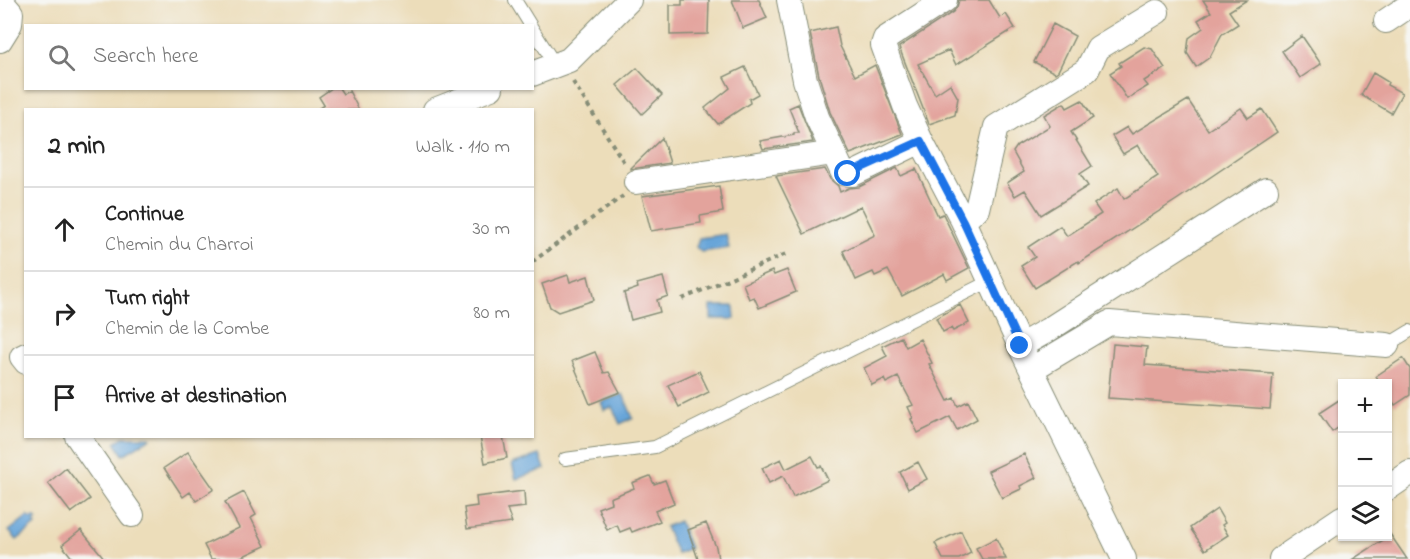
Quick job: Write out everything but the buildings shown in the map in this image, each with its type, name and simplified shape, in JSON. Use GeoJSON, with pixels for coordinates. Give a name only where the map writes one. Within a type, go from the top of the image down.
{"type":"FeatureCollection","features":[{"type":"Feature","properties":{"kind":"street"},"geometry":{"type":"LineString","coordinates":[[0,0],[11,13],[10,24],[0,40]]}},
{"type":"Feature","properties":{"kind":"street"},"geometry":{"type":"LineString","coordinates":[[534,73],[569,60],[629,0]]}},
{"type":"Feature","properties":{"kind":"street"},"geometry":{"type":"LineString","coordinates":[[789,0],[805,80],[817,117],[843,173],[853,174],[921,141]]}},
{"type":"Feature","properties":{"kind":"street"},"geometry":{"type":"LineString","coordinates":[[945,0],[885,39],[883,45],[905,106],[921,141],[963,221],[1020,346],[1124,559]]}},
{"type":"Feature","properties":{"kind":"street"},"geometry":{"type":"LineString","coordinates":[[1386,21],[1410,5]]}},
{"type":"Feature","properties":{"kind":"street"},"geometry":{"type":"LineString","coordinates":[[963,221],[977,209],[996,127],[1086,70],[1098,48],[1157,12]]}},
{"type":"Feature","properties":{"kind":"street"},"geometry":{"type":"LineString","coordinates":[[440,108],[486,90]]}},
{"type":"Feature","properties":{"kind":"street"},"geometry":{"type":"LineString","coordinates":[[636,182],[834,153]]}},
{"type":"Feature","properties":{"kind":"street"},"geometry":{"type":"LineString","coordinates":[[1020,346],[1266,190]]}},
{"type":"Feature","properties":{"kind":"street"},"geometry":{"type":"LineString","coordinates":[[1032,369],[1109,322],[1387,345]]}},
{"type":"Feature","properties":{"kind":"street"},"geometry":{"type":"LineString","coordinates":[[78,438],[132,515]]}},
{"type":"Feature","properties":{"kind":"street"},"geometry":{"type":"LineString","coordinates":[[1389,487],[1410,473]]}},
{"type":"Feature","properties":{"kind":"street"},"geometry":{"type":"LineString","coordinates":[[1281,559],[1338,521]]}},
{"type":"Feature","properties":{"kind":"lane"},"geometry":{"type":"LineString","coordinates":[[515,0],[530,24]]}},
{"type":"Feature","properties":{"kind":"lane"},"geometry":{"type":"LineString","coordinates":[[534,30],[559,64]]}},
{"type":"Feature","properties":{"kind":"lane"},"geometry":{"type":"LineString","coordinates":[[565,459],[655,447],[990,281]]}},
{"type":"Feature","properties":{"kind":"lane"},"geometry":{"type":"LineString","coordinates":[[1387,345],[1410,331]]}},
{"type":"Feature","properties":{"kind":"path"},"geometry":{"type":"LineString","coordinates":[[534,261],[634,188],[636,182],[559,64]]}},
{"type":"Feature","properties":{"kind":"path"},"geometry":{"type":"LineString","coordinates":[[682,300],[786,254]]}},
{"type":"Feature","properties":{"kind":"water"},"geometry":{"type":"Polygon","coordinates":[[[726,234],[729,248],[701,252],[696,247],[699,238],[726,234]]]}},
{"type":"Feature","properties":{"kind":"water"},"geometry":{"type":"Polygon","coordinates":[[[711,306],[734,306],[735,319],[711,319],[711,306]]]}},
{"type":"Feature","properties":{"kind":"water"},"geometry":{"type":"Polygon","coordinates":[[[623,394],[633,418],[620,424],[612,407],[604,410],[601,402],[623,394]]]}},
{"type":"Feature","properties":{"kind":"water"},"geometry":{"type":"Polygon","coordinates":[[[121,438],[151,438],[123,455],[115,442],[121,438]]]}},
{"type":"Feature","properties":{"kind":"water"},"geometry":{"type":"Polygon","coordinates":[[[540,455],[545,469],[516,479],[512,464],[540,455]]]}},
{"type":"Feature","properties":{"kind":"water"},"geometry":{"type":"Polygon","coordinates":[[[28,516],[37,520],[34,522],[36,525],[17,540],[9,531],[28,516]]]}},
{"type":"Feature","properties":{"kind":"water"},"geometry":{"type":"Polygon","coordinates":[[[679,521],[690,548],[677,554],[665,527],[679,521]]]}},
{"type":"Feature","properties":{"kind":"route"},"geometry":{"type":"LineString","coordinates":[[848,174],[853,174],[921,141],[963,221],[1020,346]]}}]}
